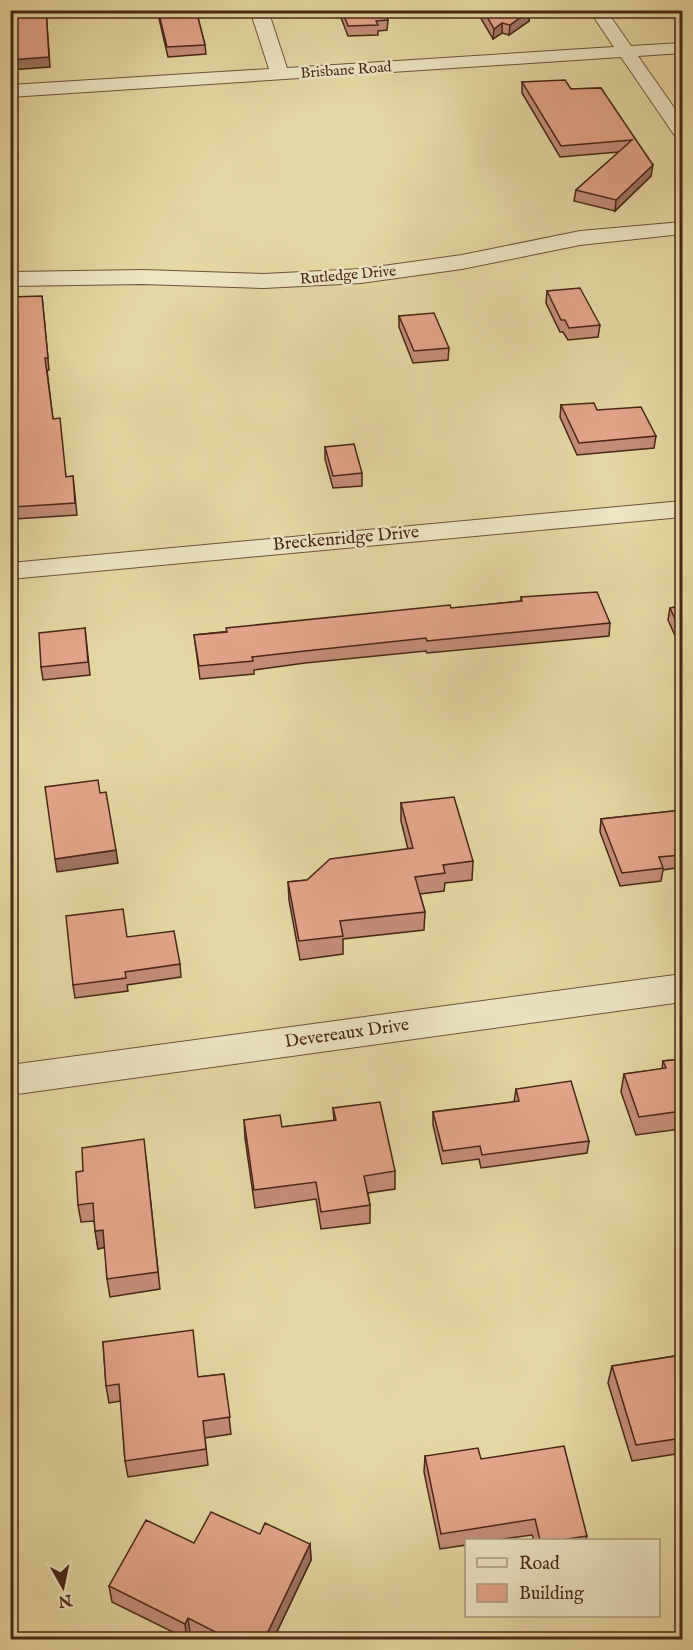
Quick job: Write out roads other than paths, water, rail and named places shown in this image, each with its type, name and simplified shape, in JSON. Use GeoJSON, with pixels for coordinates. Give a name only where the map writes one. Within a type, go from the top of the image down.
{"type":"FeatureCollection","features":[{"type":"Feature","properties":{"kind":"street"},"geometry":{"type":"LineString","coordinates":[[259,10],[280,74]]}},
{"type":"Feature","properties":{"kind":"street"},"geometry":{"type":"LineString","coordinates":[[597,10],[682,132]]}},
{"type":"Feature","properties":{"kind":"street","name":"Brisbane Road"},"geometry":{"type":"LineString","coordinates":[[10,91],[682,48]]}},
{"type":"Feature","properties":{"kind":"street","name":"Rutledge Drive"},"geometry":{"type":"LineString","coordinates":[[10,279],[121,277],[264,281],[361,276],[462,262],[580,237],[682,228]]}},
{"type":"Feature","properties":{"kind":"street","name":"Breckenridge Drive"},"geometry":{"type":"LineString","coordinates":[[10,571],[682,509]]}},
{"type":"Feature","properties":{"kind":"street","name":"Devereaux Drive"},"geometry":{"type":"LineString","coordinates":[[10,1080],[682,988]]}}]}
